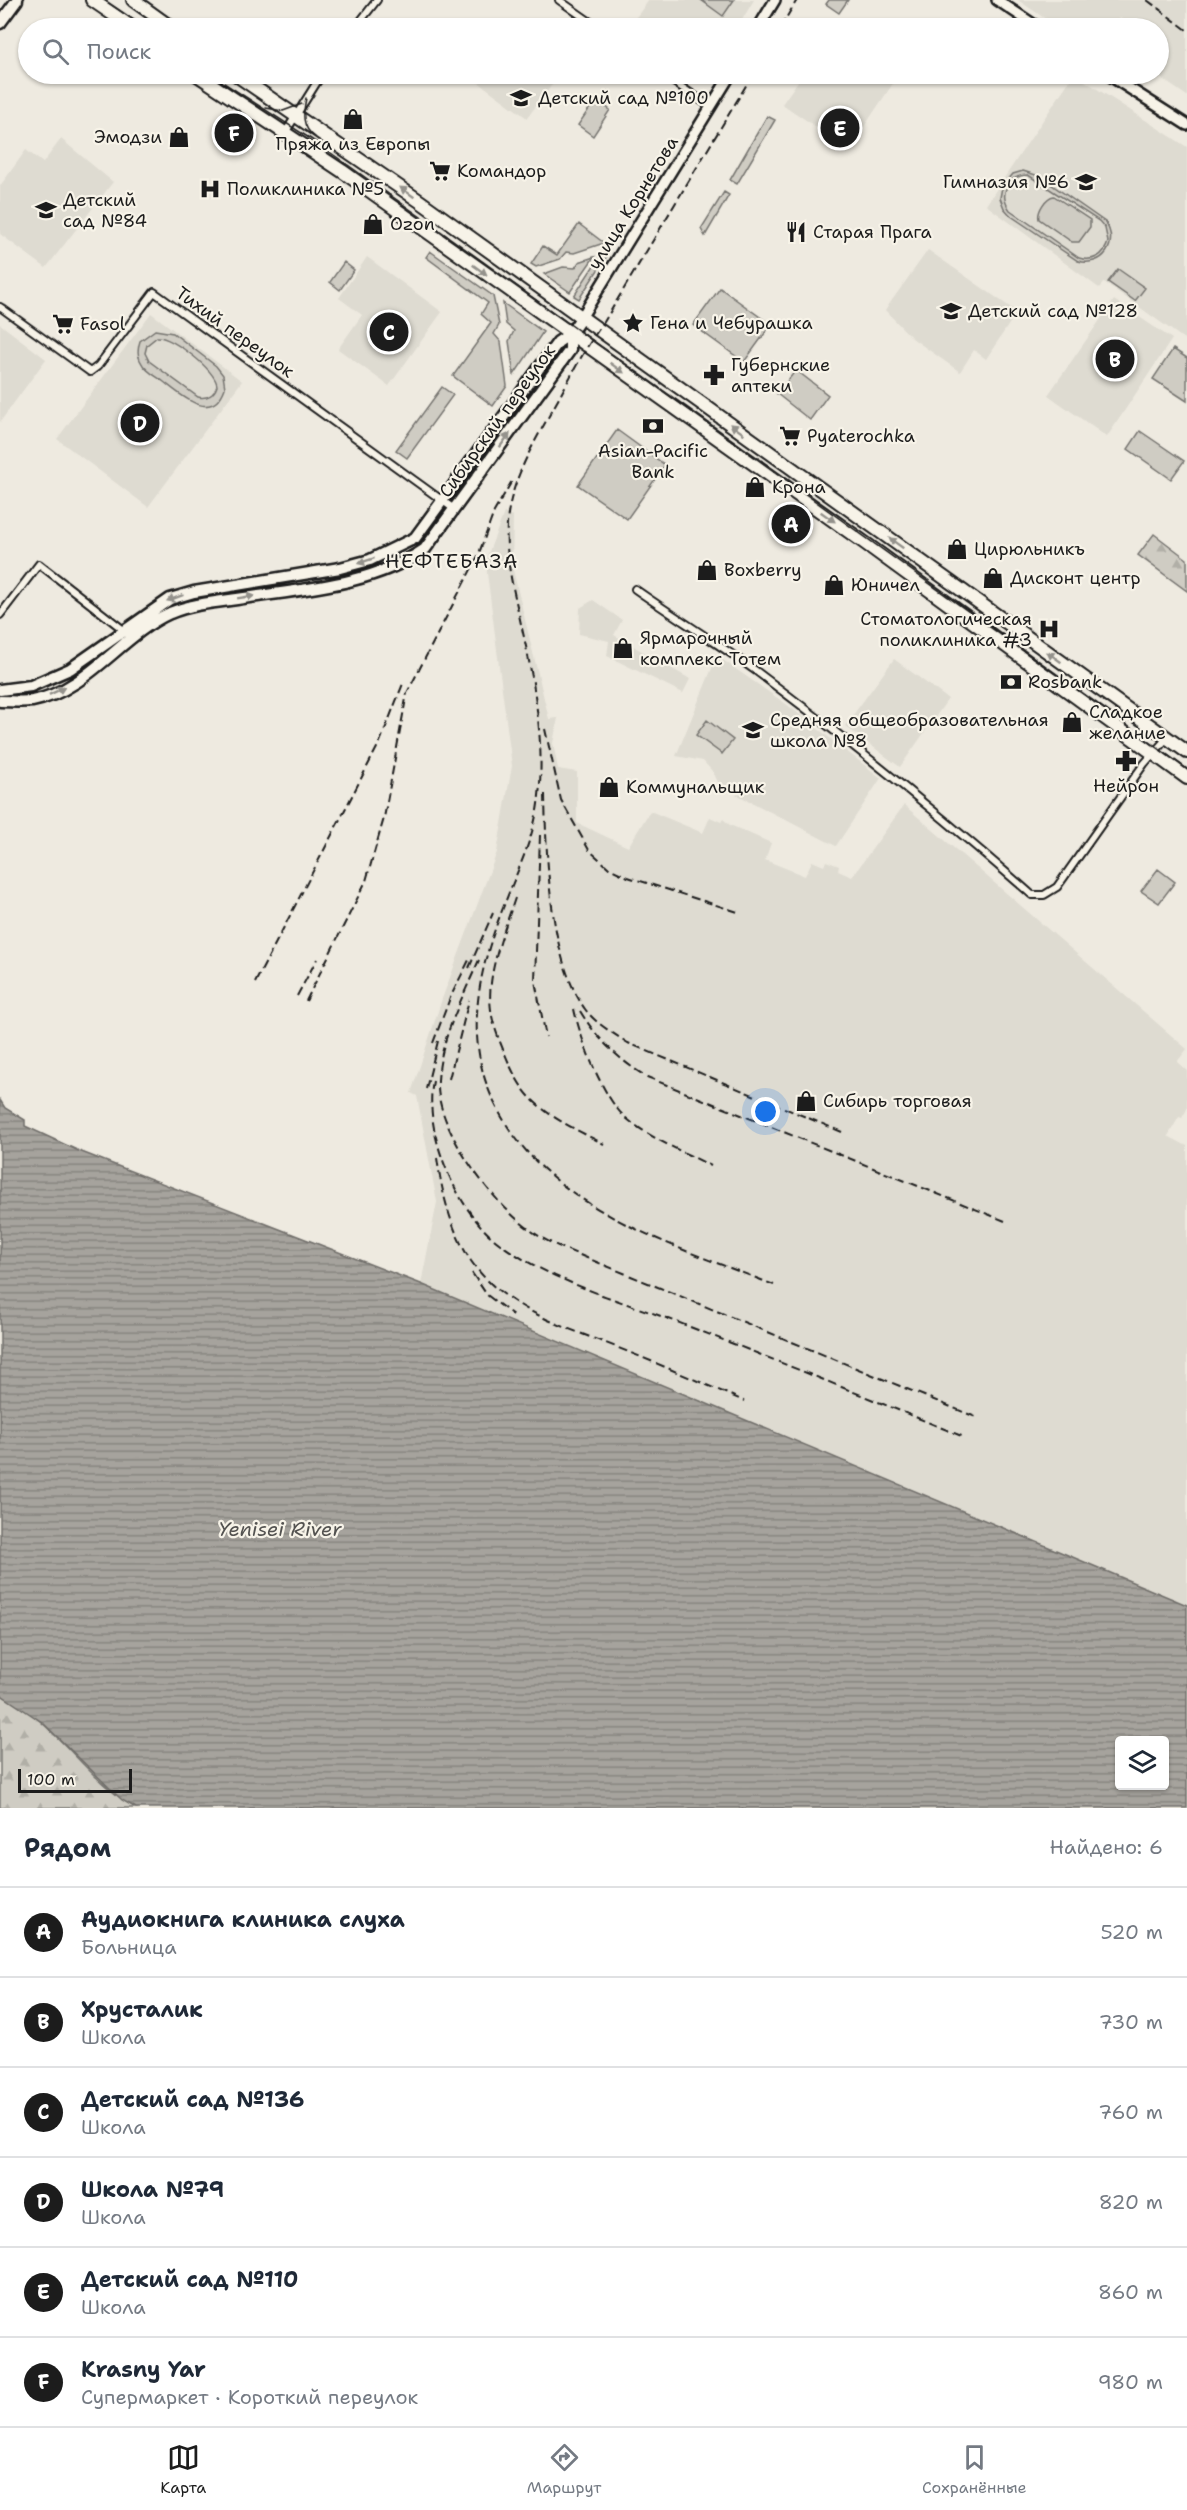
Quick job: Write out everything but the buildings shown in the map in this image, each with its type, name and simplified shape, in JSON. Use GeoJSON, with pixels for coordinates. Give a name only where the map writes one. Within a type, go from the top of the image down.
{"type":"FeatureCollection","features":[{"type":"Feature","properties":{"kind":"highway"},"geometry":{"type":"LineString","coordinates":[[92,0],[118,18]]}},
{"type":"Feature","properties":{"kind":"highway"},"geometry":{"type":"LineString","coordinates":[[133,0],[158,18]]}},
{"type":"Feature","properties":{"kind":"highway"},"geometry":{"type":"LineString","coordinates":[[211,84],[342,171],[865,543],[1187,778]]}},
{"type":"Feature","properties":{"kind":"highway"},"geometry":{"type":"LineString","coordinates":[[250,84],[1187,752]]}},
{"type":"Feature","properties":{"kind":"main road"},"geometry":{"type":"LineString","coordinates":[[0,23],[17,0]]}},
{"type":"Feature","properties":{"kind":"main road"},"geometry":{"type":"LineString","coordinates":[[764,18],[774,0]]}},
{"type":"Feature","properties":{"kind":"main road"},"geometry":{"type":"LineString","coordinates":[[997,0],[1024,18]]}},
{"type":"Feature","properties":{"kind":"main road","name":"улица Корнетова"},"geometry":{"type":"LineString","coordinates":[[580,318],[725,84]]}},
{"type":"Feature","properties":{"kind":"main road"},"geometry":{"type":"LineString","coordinates":[[1123,84],[1187,125]]}},
{"type":"Feature","properties":{"kind":"main road"},"geometry":{"type":"LineString","coordinates":[[570,334],[580,318]]}},
{"type":"Feature","properties":{"kind":"main road","name":"Сибирский переулок"},"geometry":{"type":"LineString","coordinates":[[0,690],[31,686],[70,669],[161,604],[194,592],[340,568],[370,560],[415,538],[558,342],[570,334]]}},
{"type":"Feature","properties":{"kind":"main road","name":"Сибирский переулок"},"geometry":{"type":"LineString","coordinates":[[0,701],[32,701],[51,694],[77,680],[147,627],[169,614],[195,605],[343,582],[383,572],[408,560],[425,549],[570,350],[570,334]]}},
{"type":"Feature","properties":{"kind":"main road"},"geometry":{"type":"LineString","coordinates":[[70,669],[77,680]]}},
{"type":"Feature","properties":{"kind":"street"},"geometry":{"type":"LineString","coordinates":[[362,18],[376,0]]}},
{"type":"Feature","properties":{"kind":"street"},"geometry":{"type":"LineString","coordinates":[[559,0],[585,18]]}},
{"type":"Feature","properties":{"kind":"street"},"geometry":{"type":"LineString","coordinates":[[284,134],[315,84]]}},
{"type":"Feature","properties":{"kind":"street"},"geometry":{"type":"LineString","coordinates":[[677,84],[711,107]]}},
{"type":"Feature","properties":{"kind":"street","name":"Тихий переулок"},"geometry":{"type":"LineString","coordinates":[[0,307],[90,372],[98,366],[154,292],[443,501]]}},
{"type":"Feature","properties":{"kind":"street"},"geometry":{"type":"LineString","coordinates":[[443,501],[454,509]]}},
{"type":"Feature","properties":{"kind":"street"},"geometry":{"type":"LineString","coordinates":[[0,615],[39,564],[126,631]]}},
{"type":"Feature","properties":{"kind":"street"},"geometry":{"type":"LineString","coordinates":[[635,590],[753,670],[795,702],[918,799],[1032,895],[1044,895],[1057,887],[1167,738]]}},
{"type":"Feature","properties":{"kind":"shaded area"},"geometry":{"type":"Polygon","coordinates":[[[649,0],[754,0],[743,18],[636,18],[649,0]]]}},
{"type":"Feature","properties":{"kind":"shaded area"},"geometry":{"type":"Polygon","coordinates":[[[1018,0],[1187,0],[1187,96],[1169,84],[1169,18],[1044,18],[1018,0]]]}},
{"type":"Feature","properties":{"kind":"shaded area","name":"Детский сад №100"},"geometry":{"type":"Polygon","coordinates":[[[481,84],[552,84],[527,118],[481,84]]]}},
{"type":"Feature","properties":{"kind":"shaded area"},"geometry":{"type":"Polygon","coordinates":[[[796,84],[893,84],[849,149],[782,104],[796,84]]]}},
{"type":"Feature","properties":{"kind":"shaded area","name":"Гимназия №6"},"geometry":{"type":"Polygon","coordinates":[[[1067,84],[1089,84],[1187,147],[1187,341],[1104,282],[1099,288],[986,205],[1067,84]]]}},
{"type":"Feature","properties":{"kind":"shaded area","name":"Детский сад №84"},"geometry":{"type":"Polygon","coordinates":[[[61,139],[113,182],[46,268],[0,234],[0,186],[26,150],[43,163],[61,139]]]}},
{"type":"Feature","properties":{"kind":"shaded area","name":"Детский сад №128"},"geometry":{"type":"Polygon","coordinates":[[[928,250],[1017,312],[986,359],[974,350],[960,372],[912,338],[885,310],[928,250]]]}},
{"type":"Feature","properties":{"kind":"shaded area"},"geometry":{"type":"Polygon","coordinates":[[[367,257],[442,312],[389,386],[338,349],[362,315],[339,298],[367,257]]]}},
{"type":"Feature","properties":{"kind":"shaded area"},"geometry":{"type":"Polygon","coordinates":[[[1114,300],[1172,339],[1107,437],[1048,395],[1114,300]]]}},
{"type":"Feature","properties":{"kind":"shaded area"},"geometry":{"type":"Polygon","coordinates":[[[151,313],[242,381],[148,507],[57,439],[151,313]]]}},
{"type":"Feature","properties":{"kind":"shaded area"},"geometry":{"type":"Polygon","coordinates":[[[0,324],[46,359],[0,422],[0,324]]]}},
{"type":"Feature","properties":{"kind":"shaded area"},"geometry":{"type":"Polygon","coordinates":[[[504,513],[513,516],[512,566],[549,719],[558,718],[553,743],[558,769],[577,772],[577,823],[628,847],[650,811],[703,833],[710,817],[721,822],[723,819],[730,825],[771,843],[765,860],[805,876],[812,861],[824,866],[826,861],[839,866],[838,871],[852,877],[904,805],[1187,1049],[1177,1062],[1187,1071],[1187,1109],[1182,1118],[1179,1117],[1168,1136],[1187,1146],[1187,1605],[421,1284],[437,1202],[417,1096],[411,1093],[442,999],[497,852],[512,766],[486,565],[504,513]]]}},
{"type":"Feature","properties":{"kind":"shaded area","name":"Ярмарочный комплекс Тотем"},"geometry":{"type":"Polygon","coordinates":[[[593,600],[622,620],[614,635],[690,679],[683,693],[607,656],[609,641],[579,634],[580,608],[593,600]]]}},
{"type":"Feature","properties":{"kind":"shaded area","name":"Средняя общеобразовательная школа №8"},"geometry":{"type":"Polygon","coordinates":[[[717,656],[786,704],[881,778],[836,846],[728,790],[719,784],[713,772],[703,761],[676,756],[717,656]]]}},
{"type":"Feature","properties":{"kind":"shaded area"},"geometry":{"type":"Polygon","coordinates":[[[894,659],[948,699],[900,767],[845,726],[894,659]]]}},
{"type":"Feature","properties":{"kind":"green space"},"geometry":{"type":"Polygon","coordinates":[[[701,0],[734,0],[723,16],[701,0]]]}},
{"type":"Feature","properties":{"kind":"green space"},"geometry":{"type":"Polygon","coordinates":[[[829,0],[848,0],[839,13],[826,4],[829,0]]]}},
{"type":"Feature","properties":{"kind":"green space"},"geometry":{"type":"Polygon","coordinates":[[[596,99],[610,110],[593,136],[578,125],[596,99]]]}},
{"type":"Feature","properties":{"kind":"green space"},"geometry":{"type":"Polygon","coordinates":[[[767,116],[775,120],[737,184],[730,180],[767,116]]]}},
{"type":"Feature","properties":{"kind":"green space"},"geometry":{"type":"Polygon","coordinates":[[[1023,171],[1039,176],[1105,222],[1111,238],[1106,252],[1095,261],[1078,261],[1011,216],[1004,208],[1000,198],[1002,187],[1013,174],[1023,171]],[[1028,175],[1015,178],[1007,186],[1005,198],[1010,210],[1079,258],[1097,257],[1104,251],[1108,242],[1105,228],[1099,221],[1028,175]]]}},
{"type":"Feature","properties":{"kind":"green space"},"geometry":{"type":"Polygon","coordinates":[[[724,192],[729,195],[705,236],[701,229],[724,192]]]}},
{"type":"Feature","properties":{"kind":"green space"},"geometry":{"type":"Polygon","coordinates":[[[1054,196],[1090,220],[1090,227],[1079,242],[1072,242],[1039,219],[1039,212],[1043,205],[1054,196]]]}},
{"type":"Feature","properties":{"kind":"green space"},"geometry":{"type":"Polygon","coordinates":[[[579,224],[604,243],[574,253],[566,252],[560,259],[536,267],[531,264],[543,246],[557,255],[579,224]]]}},
{"type":"Feature","properties":{"kind":"green space"},"geometry":{"type":"Polygon","coordinates":[[[430,251],[493,296],[499,325],[494,334],[501,342],[507,386],[493,406],[453,376],[491,323],[481,314],[488,303],[426,257],[430,251]]]}},
{"type":"Feature","properties":{"kind":"green space"},"geometry":{"type":"Polygon","coordinates":[[[605,254],[607,256],[579,299],[574,296],[600,256],[605,254]]]}},
{"type":"Feature","properties":{"kind":"green space"},"geometry":{"type":"Polygon","coordinates":[[[594,257],[570,292],[544,274],[563,267],[575,268],[579,262],[594,257]]]}},
{"type":"Feature","properties":{"kind":"green space"},"geometry":{"type":"Polygon","coordinates":[[[344,262],[354,270],[340,290],[330,282],[344,262]]]}},
{"type":"Feature","properties":{"kind":"green space"},"geometry":{"type":"Polygon","coordinates":[[[1118,269],[1145,288],[1135,301],[1108,282],[1118,269]]]}},
{"type":"Feature","properties":{"kind":"green space"},"geometry":{"type":"Polygon","coordinates":[[[720,288],[771,325],[744,362],[693,325],[720,288]]]}},
{"type":"Feature","properties":{"kind":"green space"},"geometry":{"type":"Polygon","coordinates":[[[503,303],[543,332],[514,375],[509,341],[514,331],[506,324],[503,303]]]}},
{"type":"Feature","properties":{"kind":"green space"},"geometry":{"type":"Polygon","coordinates":[[[155,330],[173,333],[216,366],[223,375],[225,388],[219,399],[205,406],[196,404],[179,394],[144,367],[138,353],[140,341],[155,330]],[[157,337],[147,345],[145,353],[149,361],[198,397],[207,397],[212,394],[217,386],[210,372],[193,355],[164,338],[157,337]]]}},
{"type":"Feature","properties":{"kind":"green space"},"geometry":{"type":"Polygon","coordinates":[[[1173,349],[1187,358],[1187,401],[1153,379],[1173,349]]]}},
{"type":"Feature","properties":{"kind":"green space"},"geometry":{"type":"Polygon","coordinates":[[[796,370],[828,395],[810,420],[777,394],[796,370]]]}},
{"type":"Feature","properties":{"kind":"green space"},"geometry":{"type":"Polygon","coordinates":[[[442,387],[453,395],[407,458],[396,450],[442,387]]]}},
{"type":"Feature","properties":{"kind":"green space"},"geometry":{"type":"Polygon","coordinates":[[[617,430],[665,465],[627,519],[578,485],[617,430]]]}},
{"type":"Feature","properties":{"kind":"green space"},"geometry":{"type":"Polygon","coordinates":[[[1140,431],[1184,461],[1171,479],[1128,449],[1140,431]]]}},
{"type":"Feature","properties":{"kind":"green space"},"geometry":{"type":"Polygon","coordinates":[[[1154,534],[1187,559],[1187,591],[1138,555],[1154,534]]]}},
{"type":"Feature","properties":{"kind":"green space"},"geometry":{"type":"Polygon","coordinates":[[[707,720],[733,740],[722,754],[696,735],[707,720]]]}},
{"type":"Feature","properties":{"kind":"green space"},"geometry":{"type":"Polygon","coordinates":[[[1158,869],[1175,882],[1159,903],[1141,891],[1158,869]]]}},
{"type":"Feature","properties":{"kind":"green space"},"geometry":{"type":"Polygon","coordinates":[[[0,1694],[20,1705],[37,1719],[117,1796],[136,1808],[0,1808],[0,1694]]]}},
{"type":"Feature","properties":{"kind":"water","name":"Yenisei River"},"geometry":{"type":"Polygon","coordinates":[[[0,1100],[5,1108],[25,1120],[25,1126],[79,1151],[421,1284],[1187,1605],[1187,1808],[136,1808],[122,1800],[42,1722],[0,1694],[0,1100]]]}},
{"type":"Feature","properties":{"kind":"tram line"},"geometry":{"type":"LineString","coordinates":[[104,0],[130,18]]}},
{"type":"Feature","properties":{"kind":"tram line"},"geometry":{"type":"LineString","coordinates":[[226,84],[317,143],[428,222],[1187,769]]}},
{"type":"Feature","properties":{"kind":"tram line"},"geometry":{"type":"LineString","coordinates":[[306,98],[305,124],[315,137]]}},
{"type":"Feature","properties":{"kind":"tram line"},"geometry":{"type":"LineString","coordinates":[[266,108],[283,111],[302,104]]}},
{"type":"Feature","properties":{"kind":"railway"},"geometry":{"type":"LineString","coordinates":[[786,18],[797,0]]}},
{"type":"Feature","properties":{"kind":"railway"},"geometry":{"type":"LineString","coordinates":[[1147,0],[1187,30]]}},
{"type":"Feature","properties":{"kind":"railway"},"geometry":{"type":"LineString","coordinates":[[747,84],[578,364],[526,459],[511,500],[507,528],[508,556],[534,690],[540,736],[540,782],[536,818],[524,857],[486,957],[477,1007],[477,1032],[486,1082],[496,1106],[519,1142],[547,1172],[580,1198],[617,1220],[696,1255],[774,1285]]}},
{"type":"Feature","properties":{"kind":"railway"},"geometry":{"type":"LineString","coordinates":[[306,1001],[366,881],[384,818],[407,693],[478,556],[494,512],[512,481]]}},
{"type":"Feature","properties":{"kind":"railway"},"geometry":{"type":"LineString","coordinates":[[255,983],[380,742],[404,681]]}},
{"type":"Feature","properties":{"kind":"railway"},"geometry":{"type":"LineString","coordinates":[[545,729],[561,800],[589,850],[609,868],[628,877],[741,913]]}},
{"type":"Feature","properties":{"kind":"railway"},"geometry":{"type":"LineString","coordinates":[[545,794],[549,875],[557,935],[573,988],[589,1014],[628,1043],[842,1132]]}},
{"type":"Feature","properties":{"kind":"railway"},"geometry":{"type":"LineString","coordinates":[[540,835],[535,981],[546,1037]]}},
{"type":"Feature","properties":{"kind":"railway"},"geometry":{"type":"LineString","coordinates":[[515,898],[497,953],[491,982],[491,1010],[498,1038],[514,1074],[531,1099],[560,1121],[604,1144]]}},
{"type":"Feature","properties":{"kind":"railway"},"geometry":{"type":"LineString","coordinates":[[469,968],[493,913]]}},
{"type":"Feature","properties":{"kind":"railway"},"geometry":{"type":"LineString","coordinates":[[433,1043],[450,998],[470,958]]}},
{"type":"Feature","properties":{"kind":"railway"},"geometry":{"type":"LineString","coordinates":[[297,996],[317,959]]}},
{"type":"Feature","properties":{"kind":"railway"},"geometry":{"type":"LineString","coordinates":[[479,960],[447,1035],[438,1081],[440,1100],[446,1121],[469,1163],[499,1202],[515,1217],[538,1235],[560,1247],[978,1418]]}},
{"type":"Feature","properties":{"kind":"railway"},"geometry":{"type":"LineString","coordinates":[[449,1079],[469,1000]]}},
{"type":"Feature","properties":{"kind":"railway"},"geometry":{"type":"LineString","coordinates":[[574,1009],[581,1036],[594,1067],[617,1109],[646,1132],[711,1166]]}},
{"type":"Feature","properties":{"kind":"railway"},"geometry":{"type":"LineString","coordinates":[[580,1011],[609,1048],[647,1077],[1005,1221]]}},
{"type":"Feature","properties":{"kind":"railway"},"geometry":{"type":"LineString","coordinates":[[426,1089],[439,1037]]}},
{"type":"Feature","properties":{"kind":"railway"},"geometry":{"type":"LineString","coordinates":[[433,1081],[431,1101],[433,1123],[446,1170],[457,1192],[484,1229],[519,1257],[562,1279],[713,1336],[964,1437]]}},
{"type":"Feature","properties":{"kind":"railway"},"geometry":{"type":"LineString","coordinates":[[437,1158],[445,1198],[458,1237],[471,1261],[503,1294],[544,1318],[744,1401]]}},
{"type":"Feature","properties":{"kind":"railway"},"geometry":{"type":"LineString","coordinates":[[472,1273],[487,1295],[513,1315]]}},
{"type":"Feature","properties":{"kind":"place","name":"Детский сад №100"},"geometry":{"type":"Point","coordinates":[521,98]}},
{"type":"Feature","properties":{"kind":"place","name":"Пряжа из Европы"},"geometry":{"type":"Point","coordinates":[353,119]}},
{"type":"Feature","properties":{"kind":"place","name":"Детский сад №110"},"geometry":{"type":"Point","coordinates":[840,128]}},
{"type":"Feature","properties":{"kind":"place","name":"Krasny Yar"},"geometry":{"type":"Point","coordinates":[234,133]}},
{"type":"Feature","properties":{"kind":"place","name":"Эмодзи"},"geometry":{"type":"Point","coordinates":[179,137]}},
{"type":"Feature","properties":{"kind":"place","name":"Командор"},"geometry":{"type":"Point","coordinates":[440,171]}},
{"type":"Feature","properties":{"kind":"place","name":"Гимназия №6"},"geometry":{"type":"Point","coordinates":[1086,182]}},
{"type":"Feature","properties":{"kind":"place","name":"Поликлиника №5"},"geometry":{"type":"Point","coordinates":[210,189]}},
{"type":"Feature","properties":{"kind":"place","name":"Детский сад №84"},"geometry":{"type":"Point","coordinates":[46,210]}},
{"type":"Feature","properties":{"kind":"place","name":"Ozon"},"geometry":{"type":"Point","coordinates":[373,224]}},
{"type":"Feature","properties":{"kind":"place","name":"Старая Прага"},"geometry":{"type":"Point","coordinates":[796,232]}},
{"type":"Feature","properties":{"kind":"place","name":"Детский сад №128"},"geometry":{"type":"Point","coordinates":[951,311]}},
{"type":"Feature","properties":{"kind":"place","name":"Гена и Чебурашка"},"geometry":{"type":"Point","coordinates":[633,323]}},
{"type":"Feature","properties":{"kind":"place","name":"Fasol"},"geometry":{"type":"Point","coordinates":[63,324]}},
{"type":"Feature","properties":{"kind":"place","name":"Детский сад №136"},"geometry":{"type":"Point","coordinates":[389,332]}},
{"type":"Feature","properties":{"kind":"place","name":"Хрусталик"},"geometry":{"type":"Point","coordinates":[1115,359]}},
{"type":"Feature","properties":{"kind":"place","name":"Губернские аптеки"},"geometry":{"type":"Point","coordinates":[714,375]}},
{"type":"Feature","properties":{"kind":"place","name":"Школа №79"},"geometry":{"type":"Point","coordinates":[140,423]}},
{"type":"Feature","properties":{"kind":"place","name":"Asian-Pacific Bank"},"geometry":{"type":"Point","coordinates":[653,426]}},
{"type":"Feature","properties":{"kind":"place","name":"Pyaterochka"},"geometry":{"type":"Point","coordinates":[790,436]}},
{"type":"Feature","properties":{"kind":"place","name":"Крона"},"geometry":{"type":"Point","coordinates":[755,487]}},
{"type":"Feature","properties":{"kind":"place","name":"Аудиокнига клиника слуха"},"geometry":{"type":"Point","coordinates":[791,524]}},
{"type":"Feature","properties":{"kind":"place","name":"Цирюльникъ"},"geometry":{"type":"Point","coordinates":[957,549]}},
{"type":"Feature","properties":{"kind":"place","name":"Boxberry"},"geometry":{"type":"Point","coordinates":[707,570]}},
{"type":"Feature","properties":{"kind":"place","name":"Дисконт центр"},"geometry":{"type":"Point","coordinates":[993,578]}},
{"type":"Feature","properties":{"kind":"place","name":"Юничел"},"geometry":{"type":"Point","coordinates":[834,585]}},
{"type":"Feature","properties":{"kind":"place","name":"Стоматологическая поликлиника #3"},"geometry":{"type":"Point","coordinates":[1049,629]}},
{"type":"Feature","properties":{"kind":"place","name":"Ярмарочный комплекс Тотем"},"geometry":{"type":"Point","coordinates":[623,648]}},
{"type":"Feature","properties":{"kind":"place","name":"Rosbank"},"geometry":{"type":"Point","coordinates":[1011,682]}},
{"type":"Feature","properties":{"kind":"place","name":"Сладкое желание"},"geometry":{"type":"Point","coordinates":[1072,722]}},
{"type":"Feature","properties":{"kind":"place","name":"Средняя общеобразовательная школа №8"},"geometry":{"type":"Point","coordinates":[753,730]}},
{"type":"Feature","properties":{"kind":"place","name":"Нейрон"},"geometry":{"type":"Point","coordinates":[1126,761]}},
{"type":"Feature","properties":{"kind":"place","name":"Коммунальщик"},"geometry":{"type":"Point","coordinates":[609,787]}},
{"type":"Feature","properties":{"kind":"place","name":"Сибирь торговая"},"geometry":{"type":"Point","coordinates":[806,1101]}},
{"type":"Feature","properties":{"kind":"district","name":"НЕФТЕБАЗА"},"geometry":{"type":"Point","coordinates":[452,561]}}]}
